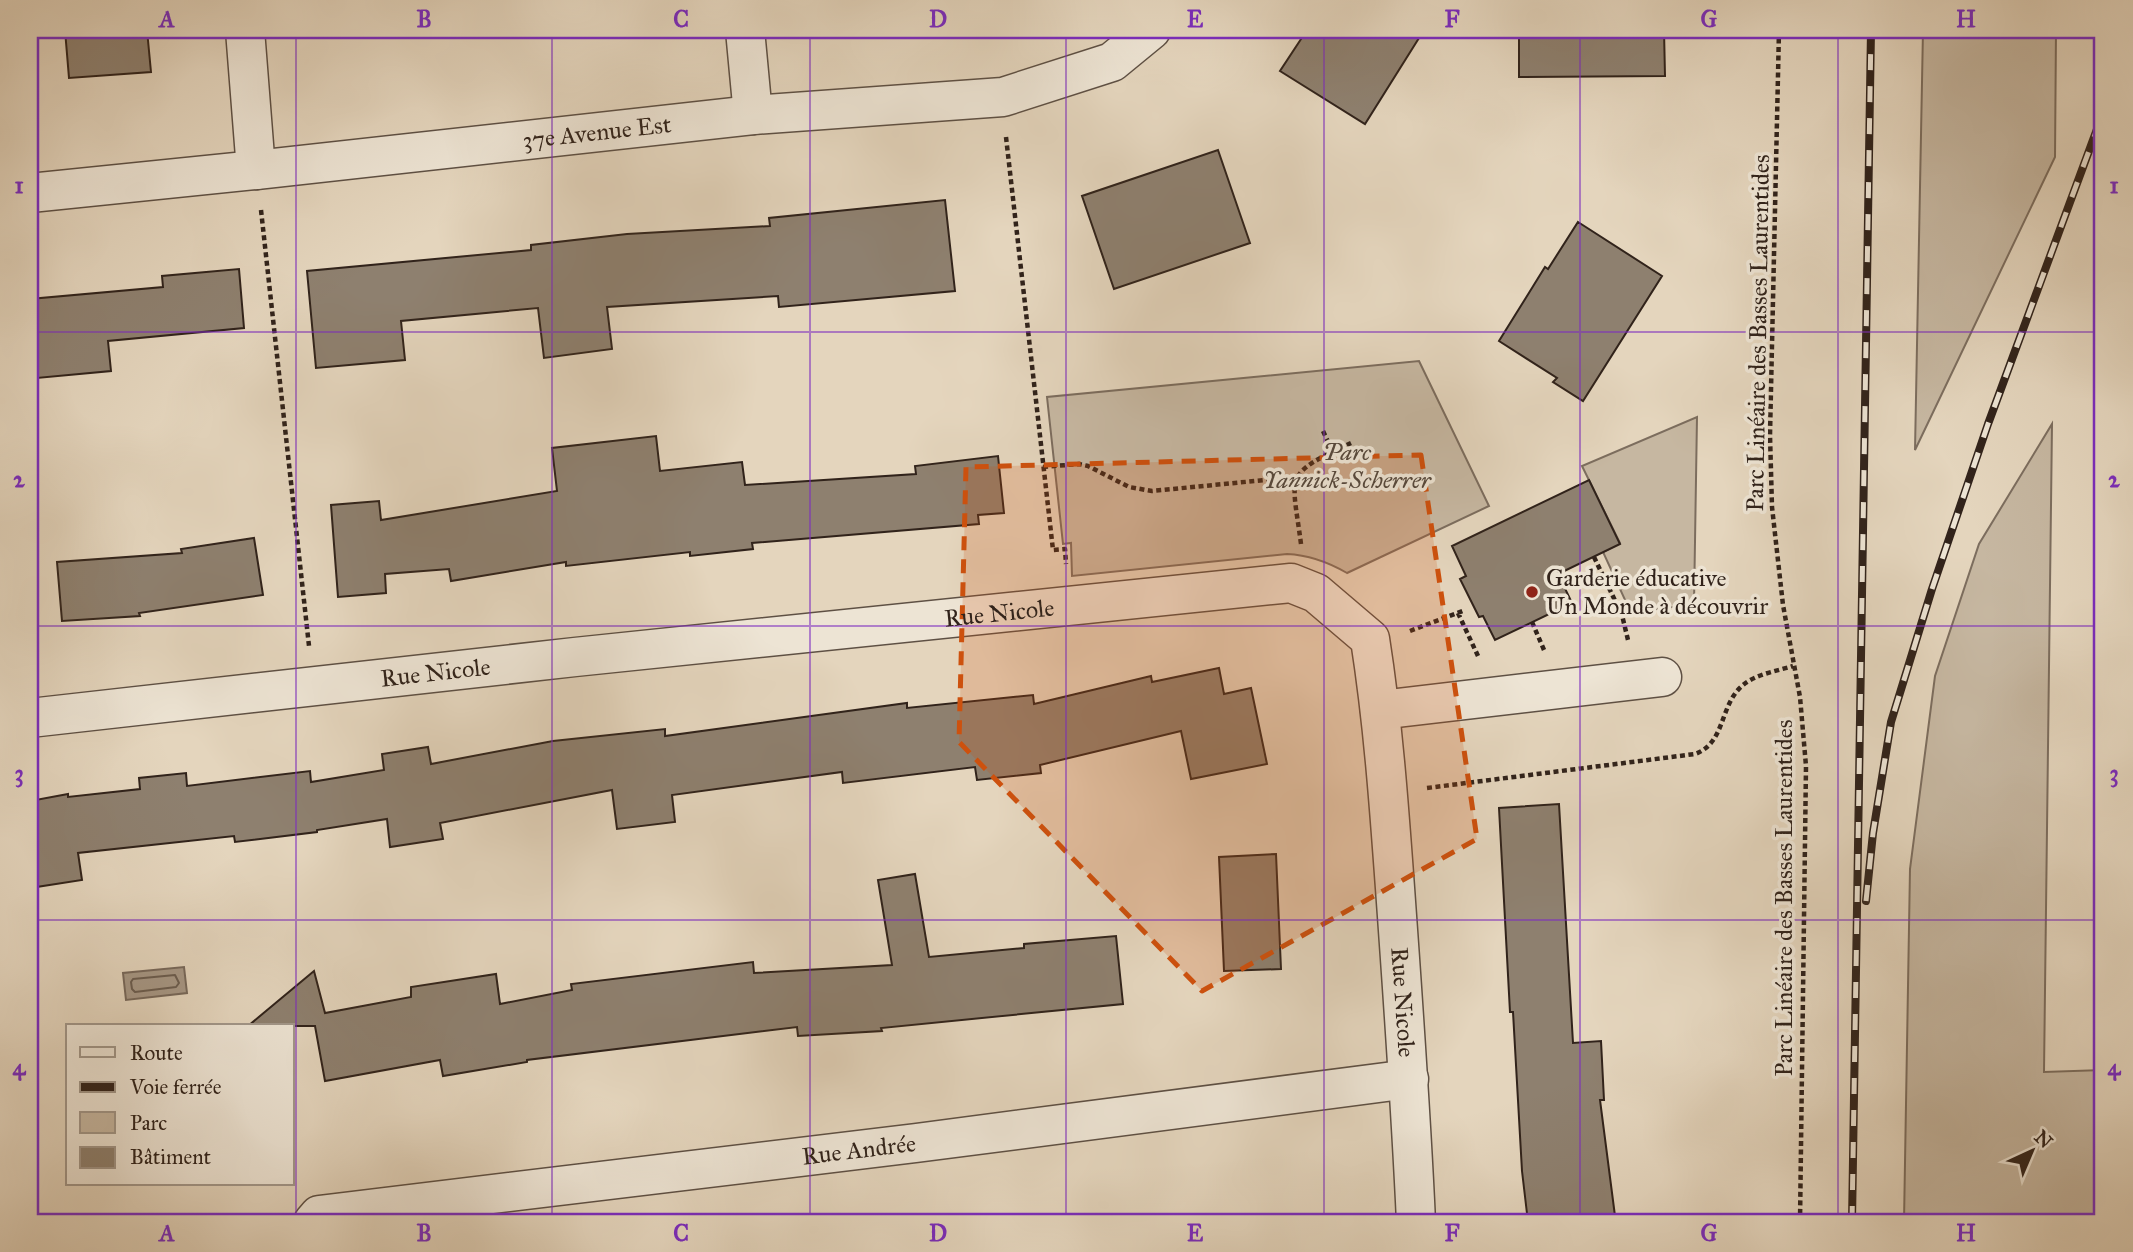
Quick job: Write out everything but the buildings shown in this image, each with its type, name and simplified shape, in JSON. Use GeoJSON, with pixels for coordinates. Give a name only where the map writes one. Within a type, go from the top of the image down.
{"type":"FeatureCollection","features":[{"type":"Feature","properties":{"kind":"street"},"geometry":{"type":"LineString","coordinates":[[245,30],[257,170]]}},
{"type":"Feature","properties":{"kind":"street"},"geometry":{"type":"LineString","coordinates":[[745,30],[753,115]]}},
{"type":"Feature","properties":{"kind":"street","name":"37e Avenue Est"},"geometry":{"type":"LineString","coordinates":[[30,193],[753,115],[1003,97],[1112,62],[1151,30]]}},
{"type":"Feature","properties":{"kind":"street","name":"Rue Nicole"},"geometry":{"type":"LineString","coordinates":[[30,719],[1291,583],[1316,593],[1370,639],[1380,710],[1409,1079],[1416,1222]]}},
{"type":"Feature","properties":{"kind":"street"},"geometry":{"type":"LineString","coordinates":[[1380,710],[1662,677]]}},
{"type":"Feature","properties":{"kind":"street","name":"Rue Andrée"},"geometry":{"type":"LineString","coordinates":[[313,1222],[319,1214],[916,1143],[1409,1079]]}},
{"type":"Feature","properties":{"kind":"path","name":"Parc Linéaire des Basses Laurentides"},"geometry":{"type":"LineString","coordinates":[[1779,30],[1771,476],[1778,569],[1800,698],[1806,766],[1800,1222]]}},
{"type":"Feature","properties":{"kind":"path"},"geometry":{"type":"LineString","coordinates":[[1005,128],[1053,550],[1065,549],[1067,575]]}},
{"type":"Feature","properties":{"kind":"path"},"geometry":{"type":"LineString","coordinates":[[257,170],[314,687]]}},
{"type":"Feature","properties":{"kind":"path"},"geometry":{"type":"LineString","coordinates":[[1323,430],[1333,452]]}},
{"type":"Feature","properties":{"kind":"path"},"geometry":{"type":"LineString","coordinates":[[1302,555],[1293,484],[1296,477],[1306,467],[1351,443]]}},
{"type":"Feature","properties":{"kind":"path"},"geometry":{"type":"LineString","coordinates":[[1043,467],[1079,464],[1129,487],[1152,491],[1265,480],[1293,484]]}},
{"type":"Feature","properties":{"kind":"path"},"geometry":{"type":"LineString","coordinates":[[1594,557],[1622,615],[1629,646]]}},
{"type":"Feature","properties":{"kind":"path"},"geometry":{"type":"LineString","coordinates":[[1398,635],[1465,610]]}},
{"type":"Feature","properties":{"kind":"path"},"geometry":{"type":"LineString","coordinates":[[1458,613],[1482,665]]}},
{"type":"Feature","properties":{"kind":"path"},"geometry":{"type":"LineString","coordinates":[[1532,622],[1547,657]]}},
{"type":"Feature","properties":{"kind":"path"},"geometry":{"type":"LineString","coordinates":[[1415,790],[1704,751],[1716,738],[1729,702],[1742,685],[1751,679],[1793,666]]}},
{"type":"Feature","properties":{"kind":"highlighted area"},"geometry":{"type":"Polygon","coordinates":[[[1421,455],[1477,839],[1202,991],[959,742],[966,467],[1421,455]]]}},
{"type":"Feature","properties":{"kind":"green space"},"geometry":{"type":"Polygon","coordinates":[[[1923,30],[2056,30],[2055,157],[1915,450],[1923,30]]]}},
{"type":"Feature","properties":{"kind":"green space","name":"Parc Yannick-Scherrer"},"geometry":{"type":"Polygon","coordinates":[[[1419,361],[1489,506],[1347,573],[1318,560],[1287,554],[1072,576],[1071,543],[1063,544],[1047,397],[1419,361]]]}},
{"type":"Feature","properties":{"kind":"green space"},"geometry":{"type":"Polygon","coordinates":[[[1697,417],[1694,604],[1631,613],[1603,552],[1620,543],[1582,466],[1697,417]]]}},
{"type":"Feature","properties":{"kind":"green space"},"geometry":{"type":"Polygon","coordinates":[[[2052,424],[2044,1072],[2103,1070],[2103,1217],[2038,1222],[1904,1222],[1910,869],[1935,676],[1979,544],[2052,424]]]}},
{"type":"Feature","properties":{"kind":"water"},"geometry":{"type":"Polygon","coordinates":[[[184,967],[187,993],[126,1000],[123,973],[184,967]]]}},
{"type":"Feature","properties":{"kind":"railway"},"geometry":{"type":"LineString","coordinates":[[1852,1222],[1871,30]]}},
{"type":"Feature","properties":{"kind":"railway"},"geometry":{"type":"LineString","coordinates":[[1866,901],[1873,833],[1891,722],[1932,589],[1988,424],[2103,113]]}},
{"type":"Feature","properties":{"kind":"place","name":"Garderie éducative Un Monde à découvrir"},"geometry":{"type":"Point","coordinates":[1532,592]}}]}
